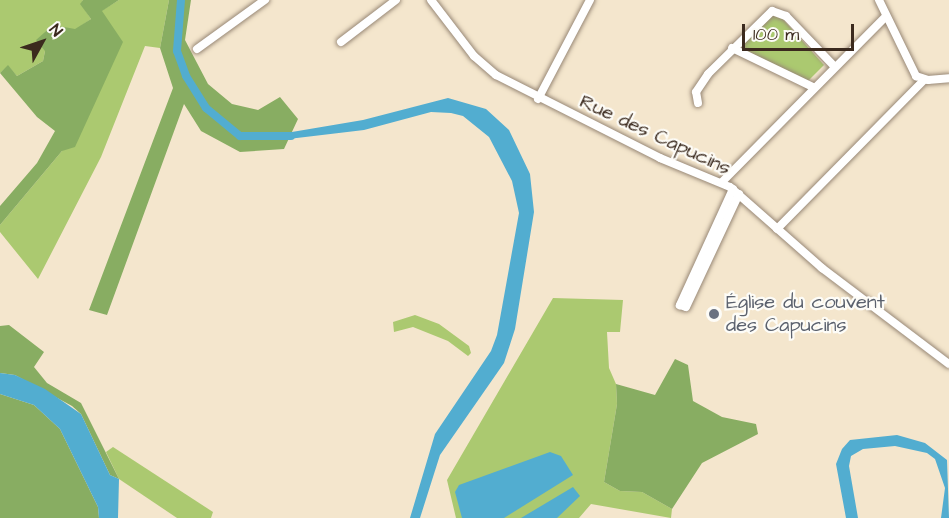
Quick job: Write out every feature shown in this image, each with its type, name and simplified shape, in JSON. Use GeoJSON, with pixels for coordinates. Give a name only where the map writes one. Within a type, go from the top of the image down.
{"type":"FeatureCollection","features":[{"type":"Feature","properties":{"kind":"street"},"geometry":{"type":"LineString","coordinates":[[197,49],[266,0]]}},
{"type":"Feature","properties":{"kind":"street"},"geometry":{"type":"LineString","coordinates":[[341,42],[396,0]]}},
{"type":"Feature","properties":{"kind":"street","name":"Rue des Capucins"},"geometry":{"type":"LineString","coordinates":[[431,0],[483,65],[538,99],[676,165],[722,182],[736,191],[777,229],[949,364]]}},
{"type":"Feature","properties":{"kind":"street"},"geometry":{"type":"LineString","coordinates":[[538,99],[590,0]]}},
{"type":"Feature","properties":{"kind":"street"},"geometry":{"type":"LineString","coordinates":[[879,0],[913,72],[924,80],[949,78]]}},
{"type":"Feature","properties":{"kind":"street"},"geometry":{"type":"LineString","coordinates":[[698,103],[695,97],[700,84],[767,14],[777,11],[834,66]]}},
{"type":"Feature","properties":{"kind":"street"},"geometry":{"type":"LineString","coordinates":[[722,182],[813,87],[886,16]]}},
{"type":"Feature","properties":{"kind":"street"},"geometry":{"type":"LineString","coordinates":[[732,48],[813,87]]}},
{"type":"Feature","properties":{"kind":"street"},"geometry":{"type":"LineString","coordinates":[[777,229],[924,80]]}},
{"type":"Feature","properties":{"kind":"street"},"geometry":{"type":"LineString","coordinates":[[736,191],[687,307],[680,305],[736,191]]}},
{"type":"Feature","properties":{"kind":"green space"},"geometry":{"type":"Polygon","coordinates":[[[0,0],[83,0],[81,4],[91,19],[45,51],[43,61],[17,76],[8,66],[0,73],[0,0]]]}},
{"type":"Feature","properties":{"kind":"green space"},"geometry":{"type":"Polygon","coordinates":[[[83,0],[119,0],[102,11],[123,42],[75,147],[62,151],[0,225],[0,206],[37,163],[55,131],[37,117],[0,73],[8,65],[17,76],[43,61],[45,51],[36,40],[53,25],[75,29],[91,19],[80,4],[83,0]]]}},
{"type":"Feature","properties":{"kind":"green space"},"geometry":{"type":"Polygon","coordinates":[[[119,0],[169,0],[160,48],[145,46],[101,157],[38,279],[0,232],[0,225],[62,151],[101,11],[119,0]]]}},
{"type":"Feature","properties":{"kind":"green space"},"geometry":{"type":"Polygon","coordinates":[[[169,0],[191,0],[185,40],[208,84],[232,104],[258,110],[280,97],[298,119],[284,149],[240,152],[201,131],[184,104],[107,315],[89,310],[173,88],[160,48],[169,0]]]}},
{"type":"Feature","properties":{"kind":"green space"},"geometry":{"type":"Polygon","coordinates":[[[773,15],[780,16],[824,65],[808,81],[743,49],[743,44],[773,15]]]}},
{"type":"Feature","properties":{"kind":"green space"},"geometry":{"type":"Polygon","coordinates":[[[553,298],[623,300],[620,332],[607,332],[609,368],[616,384],[617,404],[604,482],[620,491],[642,492],[672,509],[671,518],[591,504],[579,518],[456,518],[447,480],[553,298]]]}},
{"type":"Feature","properties":{"kind":"green space"},"geometry":{"type":"Polygon","coordinates":[[[415,315],[439,324],[469,346],[471,353],[468,356],[448,341],[413,327],[394,332],[393,322],[415,315]]]}},
{"type":"Feature","properties":{"kind":"green space"},"geometry":{"type":"Polygon","coordinates":[[[9,325],[44,352],[34,367],[47,383],[81,403],[119,479],[110,475],[81,414],[72,406],[15,375],[0,373],[0,326],[9,325]]]}},
{"type":"Feature","properties":{"kind":"green space"},"geometry":{"type":"Polygon","coordinates":[[[675,359],[688,365],[693,401],[722,417],[756,424],[758,434],[702,463],[672,509],[642,492],[620,491],[604,482],[617,404],[616,384],[655,395],[675,359]]]}},
{"type":"Feature","properties":{"kind":"green space"},"geometry":{"type":"Polygon","coordinates":[[[0,394],[34,405],[60,429],[98,507],[99,518],[0,518],[0,394]]]}},
{"type":"Feature","properties":{"kind":"green space"},"geometry":{"type":"Polygon","coordinates":[[[113,447],[213,512],[211,518],[177,518],[119,479],[106,452],[113,447]]]}},
{"type":"Feature","properties":{"kind":"water"},"geometry":{"type":"Polygon","coordinates":[[[448,98],[486,109],[509,130],[530,174],[534,212],[515,329],[504,363],[440,455],[420,518],[410,518],[435,434],[491,351],[497,335],[519,213],[512,181],[489,137],[463,116],[451,113],[431,112],[364,130],[280,140],[280,134],[363,120],[448,98]]]}},
{"type":"Feature","properties":{"kind":"water"},"geometry":{"type":"Polygon","coordinates":[[[0,373],[15,375],[45,389],[81,414],[110,475],[119,479],[118,518],[99,518],[98,507],[60,429],[34,405],[0,394],[0,373]]]}},
{"type":"Feature","properties":{"kind":"water"},"geometry":{"type":"Polygon","coordinates":[[[897,435],[925,443],[947,460],[949,518],[941,518],[945,488],[935,459],[927,453],[895,446],[863,449],[851,456],[849,466],[858,518],[846,518],[836,464],[842,449],[850,440],[897,435]]]}},
{"type":"Feature","properties":{"kind":"water"},"geometry":{"type":"Polygon","coordinates":[[[550,452],[561,456],[573,475],[504,518],[462,518],[455,492],[459,485],[550,452]]]}},
{"type":"Feature","properties":{"kind":"water"},"geometry":{"type":"Polygon","coordinates":[[[573,487],[580,496],[557,518],[521,518],[573,487]]]}},
{"type":"Feature","properties":{"kind":"waterway"},"geometry":{"type":"LineString","coordinates":[[181,0],[177,51],[186,76],[206,108],[240,136],[291,136]]}},
{"type":"Feature","properties":{"kind":"place","name":"Église du couvent des Capucins"},"geometry":{"type":"Point","coordinates":[714,314]}}]}
